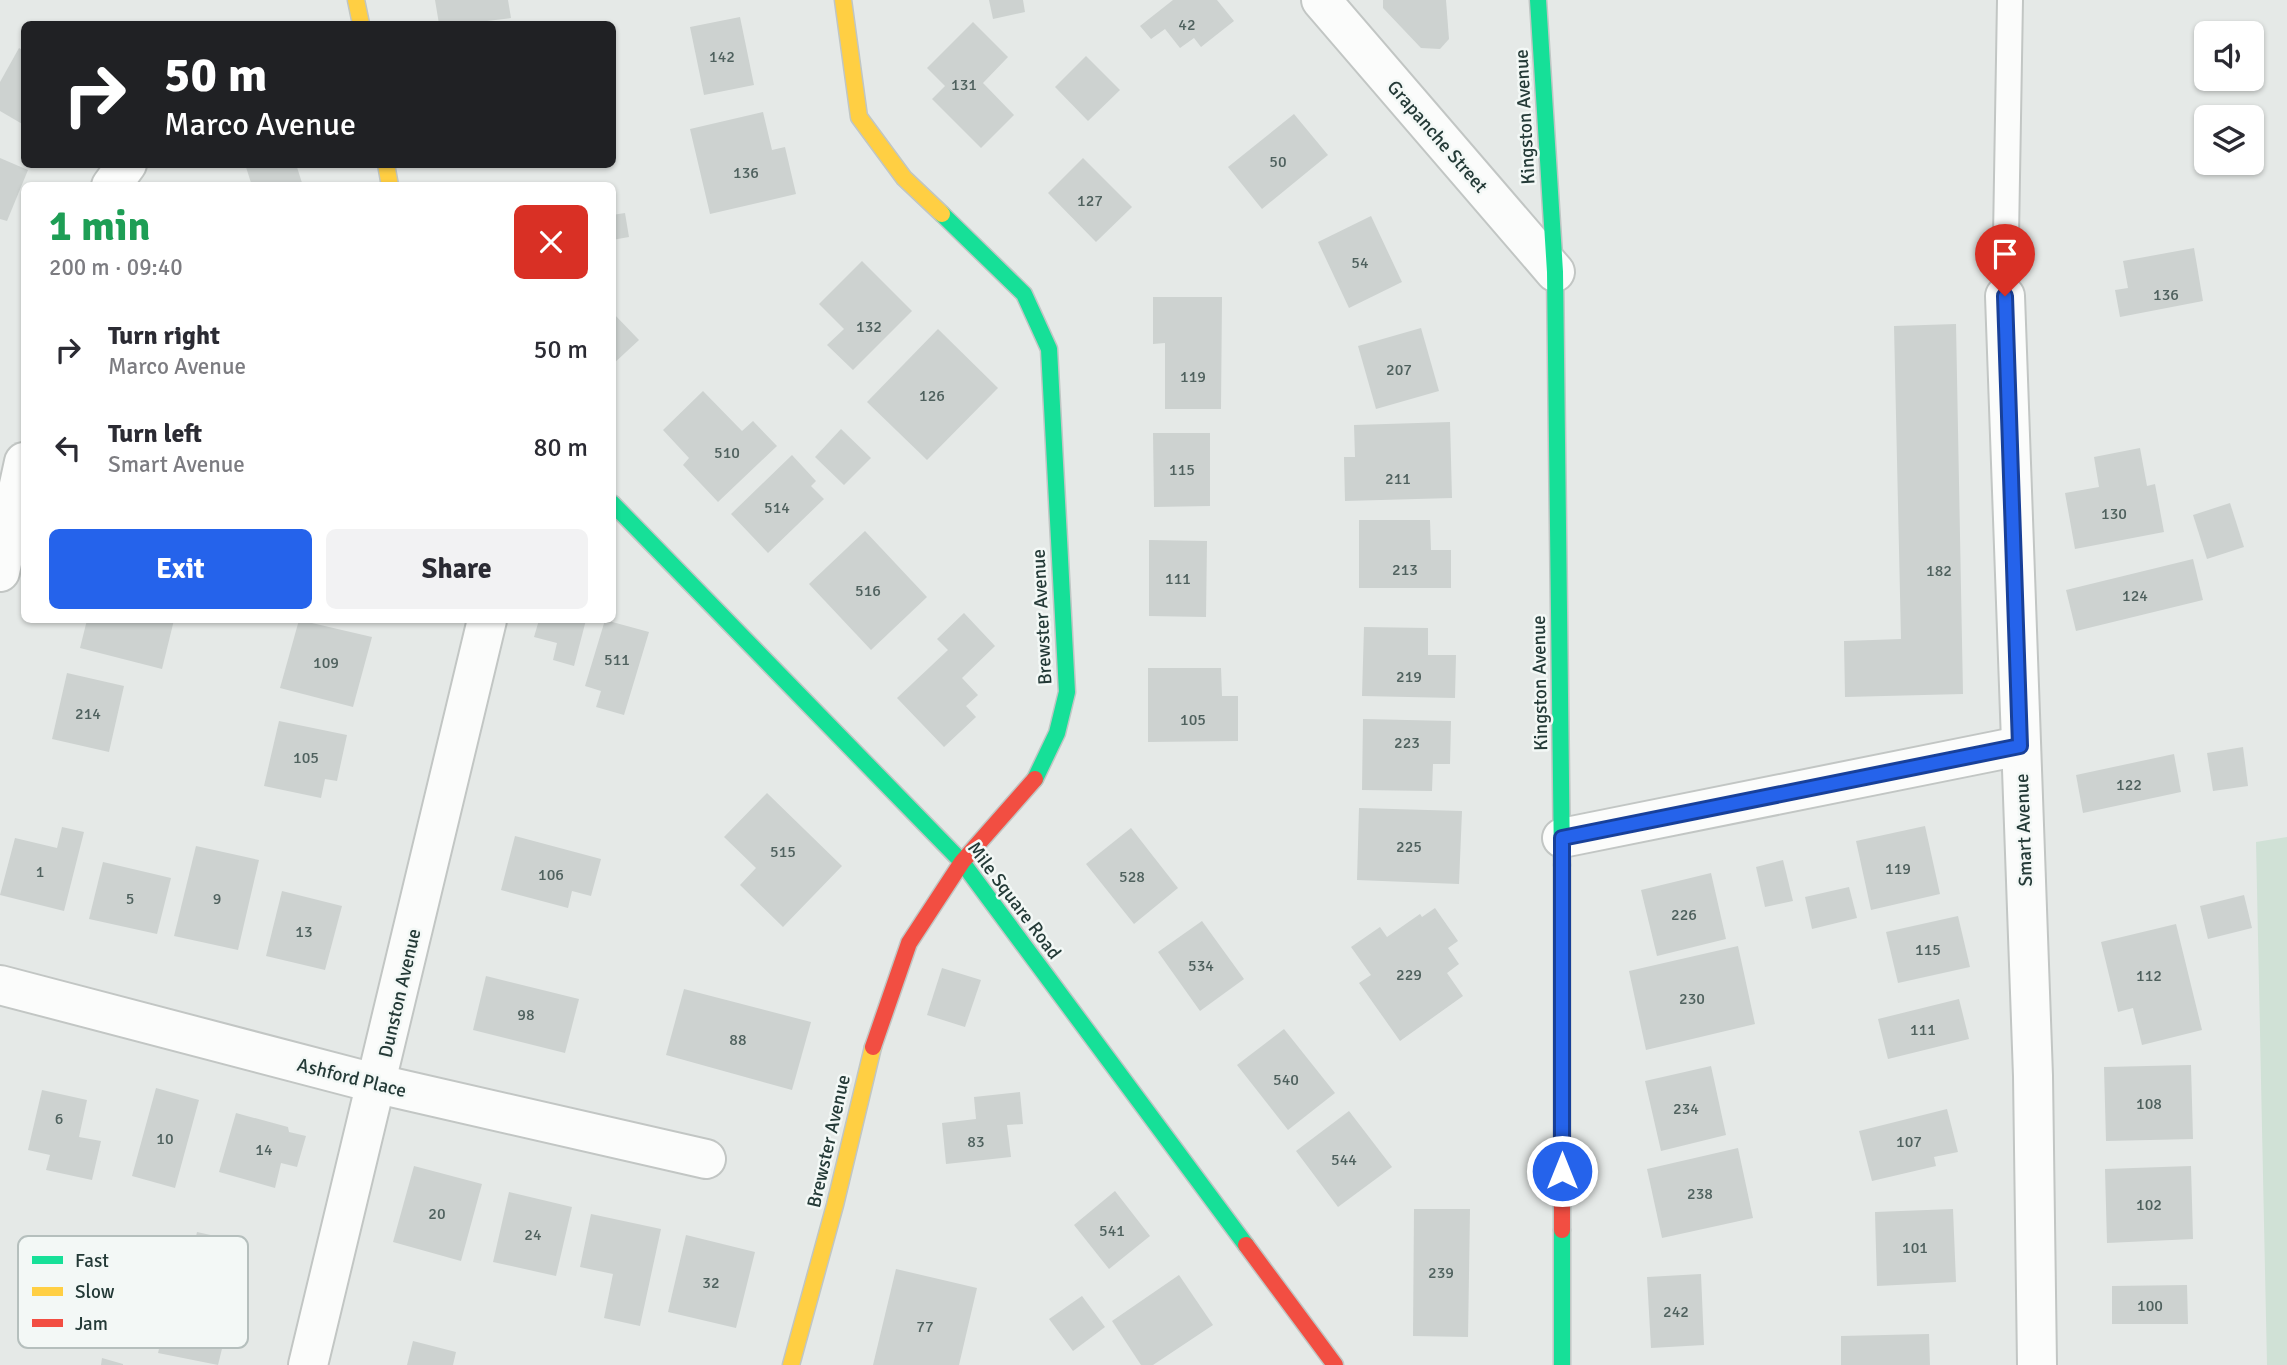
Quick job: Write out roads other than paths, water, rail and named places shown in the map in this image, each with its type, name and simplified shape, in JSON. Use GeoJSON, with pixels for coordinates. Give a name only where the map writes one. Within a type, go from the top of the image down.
{"type":"FeatureCollection","features":[{"type":"Feature","properties":{"kind":"street"},"geometry":{"type":"LineString","coordinates":[[356,0],[360,21]]}},
{"type":"Feature","properties":{"kind":"street","name":"Brewster Avenue"},"geometry":{"type":"LineString","coordinates":[[791,1365],[835,1205],[867,1063],[909,943],[962,862],[1035,779],[1057,733],[1066,692],[1049,349],[1024,294],[904,178],[859,117],[843,0]]}},
{"type":"Feature","properties":{"kind":"street","name":"Grapanche Street"},"geometry":{"type":"LineString","coordinates":[[1321,0],[1555,272]]}},
{"type":"Feature","properties":{"kind":"street","name":"Kingston Avenue"},"geometry":{"type":"LineString","coordinates":[[1538,0],[1555,272],[1562,838],[1562,1365]]}},
{"type":"Feature","properties":{"kind":"street","name":"Smart Avenue"},"geometry":{"type":"LineString","coordinates":[[2005,296],[2032,1062],[2037,1365]]}},
{"type":"Feature","properties":{"kind":"street"},"geometry":{"type":"LineString","coordinates":[[0,572],[21,476]]}},
{"type":"Feature","properties":{"kind":"street","name":"Mile Square Road"},"geometry":{"type":"LineString","coordinates":[[616,507],[962,862],[1335,1365]]}},
{"type":"Feature","properties":{"kind":"street","name":"Dunston Avenue"},"geometry":{"type":"LineString","coordinates":[[308,1365],[378,1084],[486,623]]}},
{"type":"Feature","properties":{"kind":"street"},"geometry":{"type":"LineString","coordinates":[[1562,838],[2020,746]]}},
{"type":"Feature","properties":{"kind":"street","name":"Ashford Place"},"geometry":{"type":"LineString","coordinates":[[0,985],[378,1084],[706,1159]]}},
{"type":"Feature","properties":{"kind":"lane"},"geometry":{"type":"LineString","coordinates":[[2005,296],[2010,0]]}}]}
